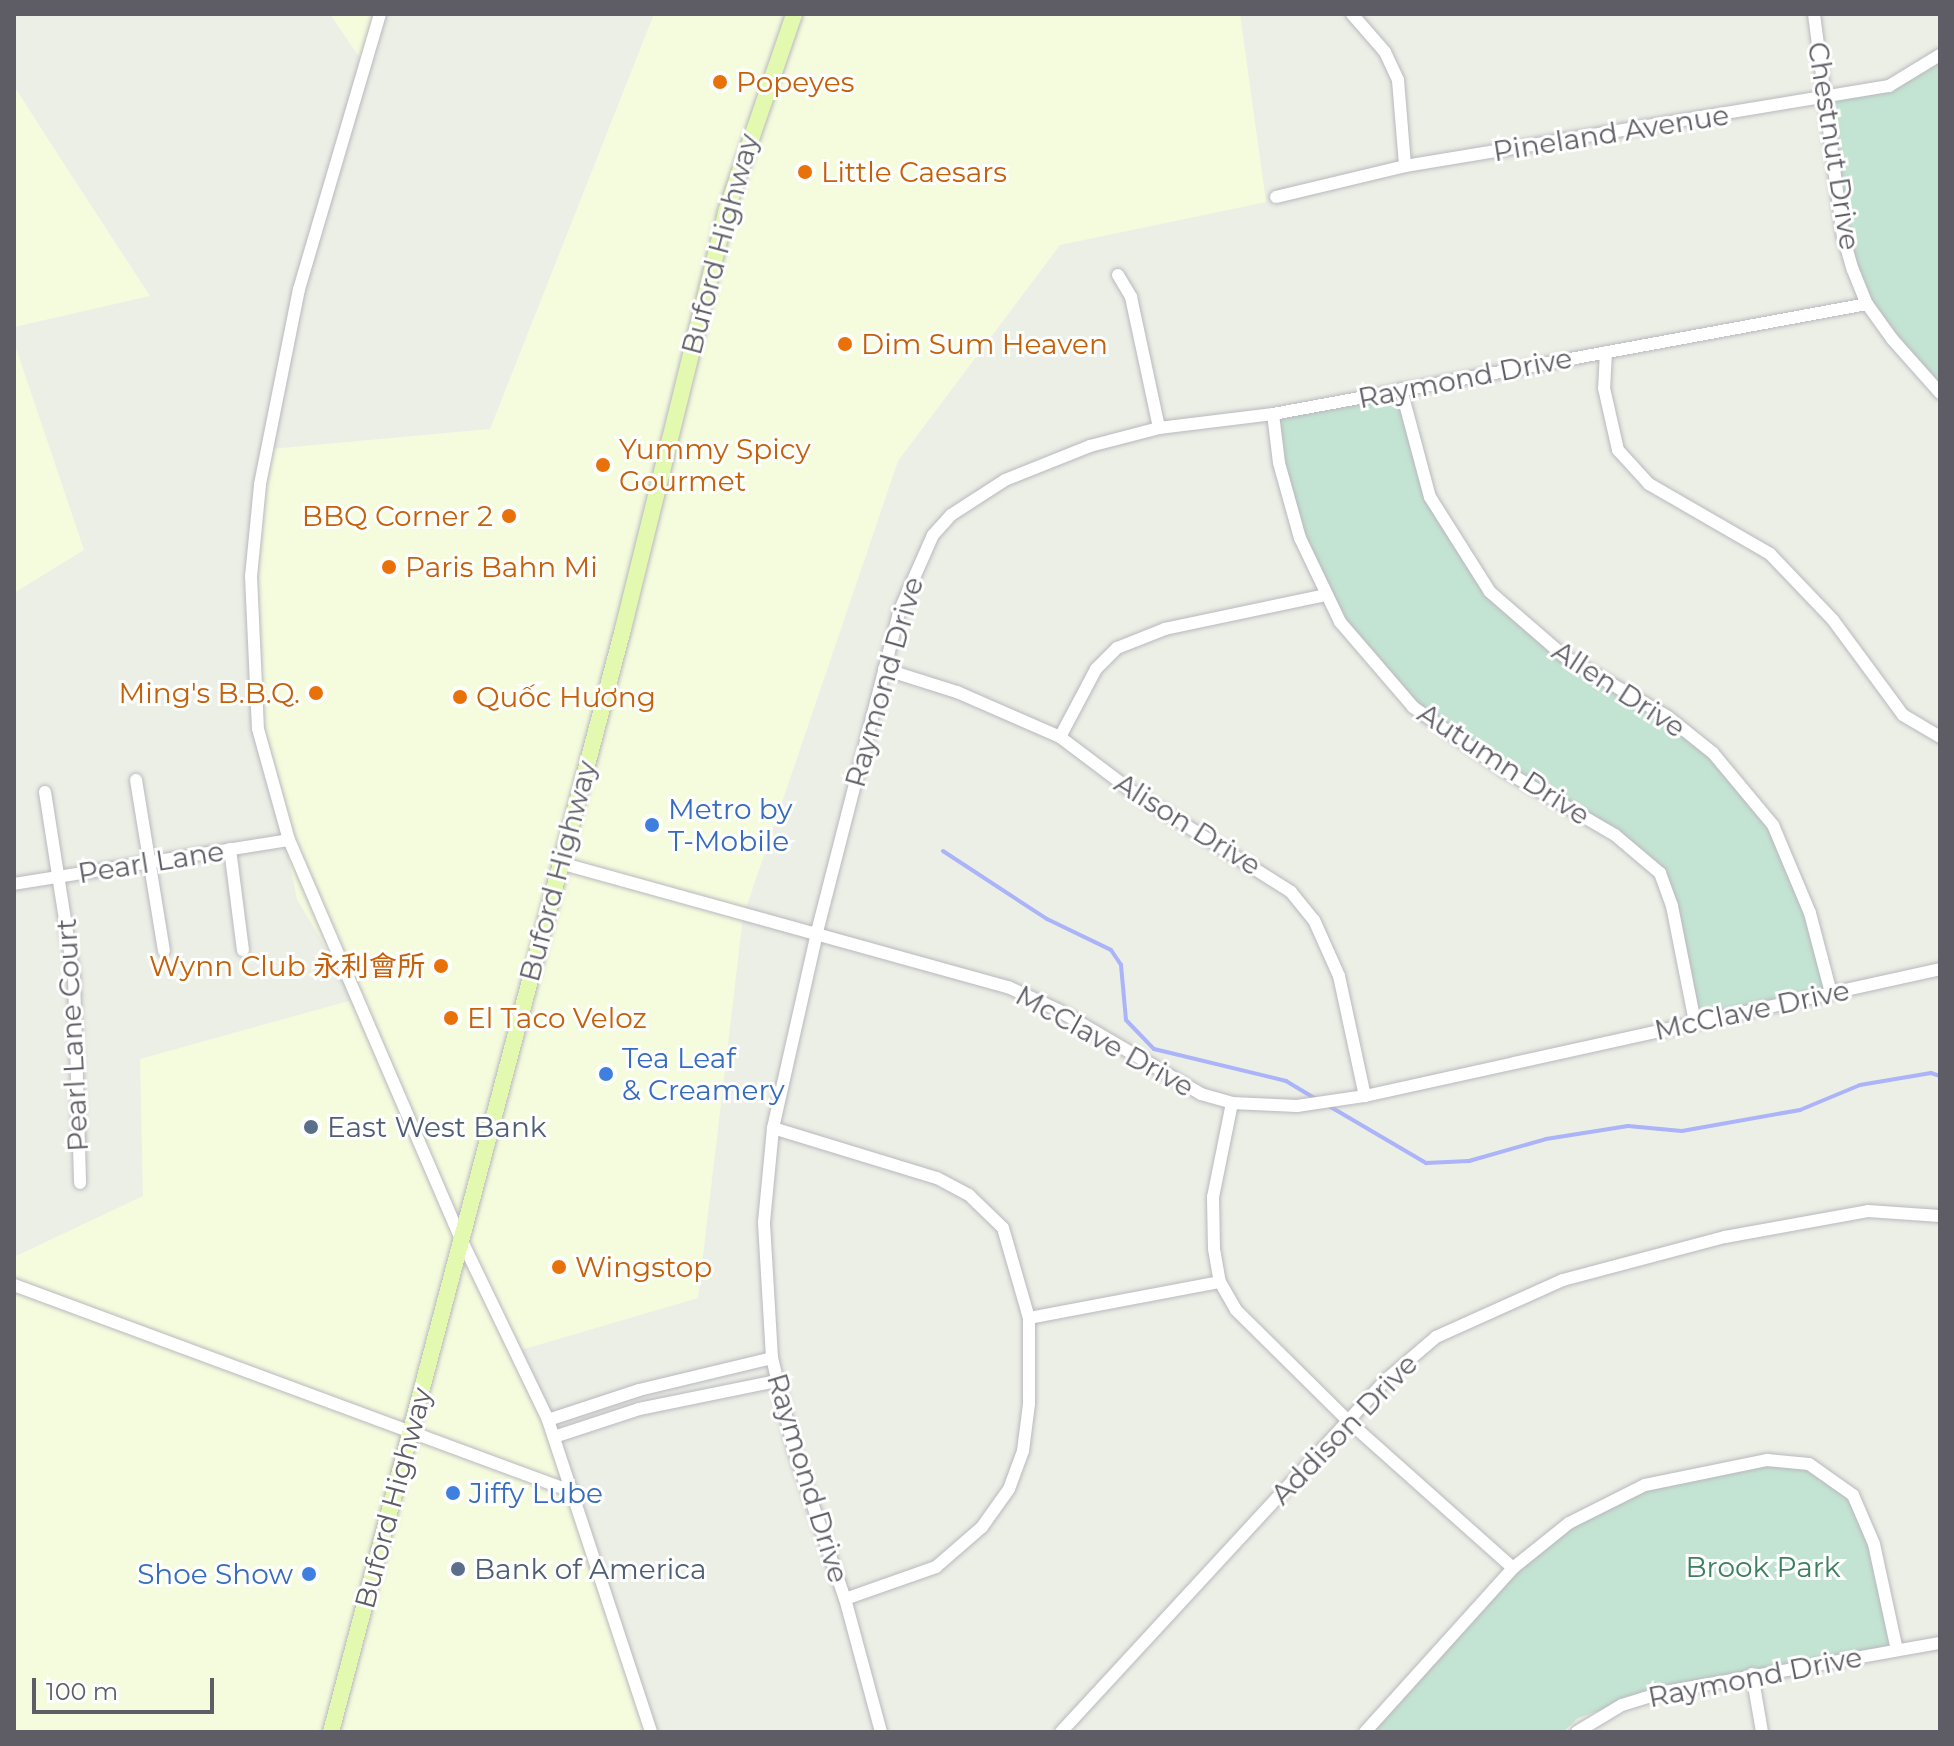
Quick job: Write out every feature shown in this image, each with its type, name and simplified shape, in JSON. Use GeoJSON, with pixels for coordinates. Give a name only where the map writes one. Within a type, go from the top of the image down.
{"type":"FeatureCollection","features":[{"type":"Feature","properties":{"kind":"main road","name":"Buford Highway"},"geometry":{"type":"LineString","coordinates":[[331,1732],[462,1241],[726,212],[794,14]]}},
{"type":"Feature","properties":{"kind":"street"},"geometry":{"type":"LineString","coordinates":[[380,14],[299,289],[260,485],[251,576],[258,729],[289,840],[462,1241],[548,1420],[576,1493],[651,1732]]}},
{"type":"Feature","properties":{"kind":"street"},"geometry":{"type":"LineString","coordinates":[[1352,14],[1385,52],[1398,80],[1405,166]]}},
{"type":"Feature","properties":{"kind":"street","name":"Chestnut Drive"},"geometry":{"type":"LineString","coordinates":[[1814,14],[1843,236],[1867,304],[1940,393]]}},
{"type":"Feature","properties":{"kind":"street","name":"Pineland Avenue"},"geometry":{"type":"LineString","coordinates":[[1276,197],[1405,166],[1889,86],[1940,55]]}},
{"type":"Feature","properties":{"kind":"street"},"geometry":{"type":"LineString","coordinates":[[1118,275],[1131,297],[1159,428]]}},
{"type":"Feature","properties":{"kind":"street","name":"Raymond Drive"},"geometry":{"type":"LineString","coordinates":[[881,1732],[845,1599],[794,1450],[772,1358],[764,1262],[773,1128],[817,932],[884,669],[919,560],[951,515],[1005,480],[1052,459],[1159,428],[1273,414],[1867,304]]}},
{"type":"Feature","properties":{"kind":"street"},"geometry":{"type":"LineString","coordinates":[[1606,352],[1604,388],[1618,450],[1660,492],[1770,554],[1833,620],[1903,715],[1940,737]]}},
{"type":"Feature","properties":{"kind":"street","name":"Allen Drive"},"geometry":{"type":"LineString","coordinates":[[1401,389],[1430,497],[1490,592],[1564,656],[1668,717],[1713,753],[1773,825],[1810,913],[1831,993]]}},
{"type":"Feature","properties":{"kind":"street","name":"Autumn Drive"},"geometry":{"type":"LineString","coordinates":[[1273,414],[1279,463],[1300,538],[1326,595],[1365,656],[1413,707],[1505,771],[1615,835],[1660,873],[1672,906],[1695,1022]]}},
{"type":"Feature","properties":{"kind":"street"},"geometry":{"type":"LineString","coordinates":[[1060,737],[1096,669],[1117,648],[1165,629],[1326,595]]}},
{"type":"Feature","properties":{"kind":"street","name":"Alison Drive"},"geometry":{"type":"LineString","coordinates":[[884,669],[957,692],[1060,737],[1133,792],[1291,892],[1314,920],[1335,963],[1365,1096]]}},
{"type":"Feature","properties":{"kind":"street"},"geometry":{"type":"LineString","coordinates":[[136,780],[164,951]]}},
{"type":"Feature","properties":{"kind":"street","name":"Pearl Lane Court"},"geometry":{"type":"LineString","coordinates":[[45,792],[74,978],[80,1183]]}},
{"type":"Feature","properties":{"kind":"street","name":"Pearl Lane"},"geometry":{"type":"LineString","coordinates":[[14,884],[289,840]]}},
{"type":"Feature","properties":{"kind":"street"},"geometry":{"type":"LineString","coordinates":[[230,849],[243,950]]}},
{"type":"Feature","properties":{"kind":"street","name":"McClave Drive"},"geometry":{"type":"LineString","coordinates":[[560,863],[1008,987],[1058,1010],[1201,1094],[1232,1103],[1311,1104],[1365,1096],[1940,969]]}},
{"type":"Feature","properties":{"kind":"street"},"geometry":{"type":"LineString","coordinates":[[1232,1103],[1213,1197],[1220,1282],[1236,1310],[1348,1421],[1513,1568]]}},
{"type":"Feature","properties":{"kind":"street"},"geometry":{"type":"LineString","coordinates":[[773,1128],[937,1178],[980,1202],[1003,1228],[1029,1318],[1029,1404],[1023,1451],[1009,1489],[982,1527],[936,1567],[845,1599]]}},
{"type":"Feature","properties":{"kind":"street","name":"Addison Drive"},"geometry":{"type":"LineString","coordinates":[[1061,1732],[1348,1421],[1436,1337],[1563,1280],[1809,1220],[1868,1211],[1940,1216]]}},
{"type":"Feature","properties":{"kind":"street"},"geometry":{"type":"LineString","coordinates":[[1029,1318],[1220,1282]]}},
{"type":"Feature","properties":{"kind":"street"},"geometry":{"type":"LineString","coordinates":[[14,1285],[576,1493]]}},
{"type":"Feature","properties":{"kind":"street"},"geometry":{"type":"LineString","coordinates":[[548,1420],[639,1390],[772,1358]]}},
{"type":"Feature","properties":{"kind":"street"},"geometry":{"type":"LineString","coordinates":[[554,1437],[639,1409],[777,1381]]}},
{"type":"Feature","properties":{"kind":"street"},"geometry":{"type":"LineString","coordinates":[[1365,1732],[1513,1568],[1569,1523],[1645,1485],[1767,1460],[1809,1464],[1853,1495],[1866,1518],[1897,1650]]}},
{"type":"Feature","properties":{"kind":"street","name":"Raymond Drive"},"geometry":{"type":"LineString","coordinates":[[1577,1732],[1622,1705],[1752,1674],[1940,1643]]}},
{"type":"Feature","properties":{"kind":"street"},"geometry":{"type":"LineString","coordinates":[[1752,1674],[1762,1732]]}},
{"type":"Feature","properties":{"kind":"shaded area"},"geometry":{"type":"Polygon","coordinates":[[[330,14],[379,14],[364,64],[330,14]]]}},
{"type":"Feature","properties":{"kind":"shaded area"},"geometry":{"type":"Polygon","coordinates":[[[654,14],[1240,14],[1266,202],[1060,245],[898,461],[743,917],[698,1298],[514,1352],[576,1493],[649,1732],[14,1732],[14,1257],[143,1196],[140,1059],[356,999],[297,899],[257,706],[260,450],[490,429],[654,14]]]}},
{"type":"Feature","properties":{"kind":"shaded area"},"geometry":{"type":"Polygon","coordinates":[[[14,86],[66,167],[150,296],[14,327],[14,86]]]}},
{"type":"Feature","properties":{"kind":"shaded area"},"geometry":{"type":"Polygon","coordinates":[[[14,342],[84,550],[14,593],[14,342]]]}},
{"type":"Feature","properties":{"kind":"green space"},"geometry":{"type":"Polygon","coordinates":[[[1940,56],[1940,395],[1864,310],[1838,162],[1819,97],[1906,81],[1940,56]]]}},
{"type":"Feature","properties":{"kind":"green space"},"geometry":{"type":"Polygon","coordinates":[[[1400,390],[1430,498],[1480,581],[1560,656],[1720,756],[1766,817],[1800,883],[1834,994],[1698,1021],[1670,897],[1645,856],[1382,679],[1318,585],[1292,521],[1273,415],[1400,390]]]}},
{"type":"Feature","properties":{"kind":"green space","name":"Brook Park"},"geometry":{"type":"Polygon","coordinates":[[[1784,1459],[1838,1484],[1871,1539],[1896,1653],[1680,1683],[1578,1718],[1563,1732],[1366,1732],[1471,1618],[1574,1518],[1645,1485],[1784,1459]]]}},
{"type":"Feature","properties":{"kind":"waterway"},"geometry":{"type":"LineString","coordinates":[[943,851],[1047,919],[1111,950],[1121,965],[1126,1020],[1154,1049],[1286,1081],[1318,1100]]}},
{"type":"Feature","properties":{"kind":"waterway"},"geometry":{"type":"LineString","coordinates":[[1329,1106],[1426,1163],[1469,1161],[1546,1139],[1628,1126],[1682,1131],[1800,1110],[1860,1085],[1931,1073],[1940,1076]]}},
{"type":"Feature","properties":{"kind":"place","name":"Popeyes"},"geometry":{"type":"Point","coordinates":[720,82]}},
{"type":"Feature","properties":{"kind":"place","name":"Little Caesars"},"geometry":{"type":"Point","coordinates":[805,172]}},
{"type":"Feature","properties":{"kind":"place","name":"Dim Sum Heaven"},"geometry":{"type":"Point","coordinates":[845,344]}},
{"type":"Feature","properties":{"kind":"place","name":"Yummy Spicy Gourmet"},"geometry":{"type":"Point","coordinates":[603,465]}},
{"type":"Feature","properties":{"kind":"place","name":"BBQ Corner 2"},"geometry":{"type":"Point","coordinates":[509,516]}},
{"type":"Feature","properties":{"kind":"place","name":"Paris Bahn Mi"},"geometry":{"type":"Point","coordinates":[389,567]}},
{"type":"Feature","properties":{"kind":"place","name":"Ming's B.B.Q."},"geometry":{"type":"Point","coordinates":[316,693]}},
{"type":"Feature","properties":{"kind":"place","name":"Quốc Hương"},"geometry":{"type":"Point","coordinates":[460,697]}},
{"type":"Feature","properties":{"kind":"place","name":"Metro by T-Mobile"},"geometry":{"type":"Point","coordinates":[652,825]}},
{"type":"Feature","properties":{"kind":"place","name":"Wynn Club 永利會所"},"geometry":{"type":"Point","coordinates":[441,966]}},
{"type":"Feature","properties":{"kind":"place","name":"El Taco Veloz"},"geometry":{"type":"Point","coordinates":[451,1018]}},
{"type":"Feature","properties":{"kind":"place","name":"Tea Leaf & Creamery"},"geometry":{"type":"Point","coordinates":[606,1074]}},
{"type":"Feature","properties":{"kind":"place","name":"East West Bank"},"geometry":{"type":"Point","coordinates":[311,1127]}},
{"type":"Feature","properties":{"kind":"place","name":"Wingstop"},"geometry":{"type":"Point","coordinates":[559,1267]}},
{"type":"Feature","properties":{"kind":"place","name":"Jiffy Lube"},"geometry":{"type":"Point","coordinates":[453,1493]}},
{"type":"Feature","properties":{"kind":"place","name":"Bank of America"},"geometry":{"type":"Point","coordinates":[458,1569]}},
{"type":"Feature","properties":{"kind":"place","name":"Shoe Show"},"geometry":{"type":"Point","coordinates":[309,1574]}}]}
